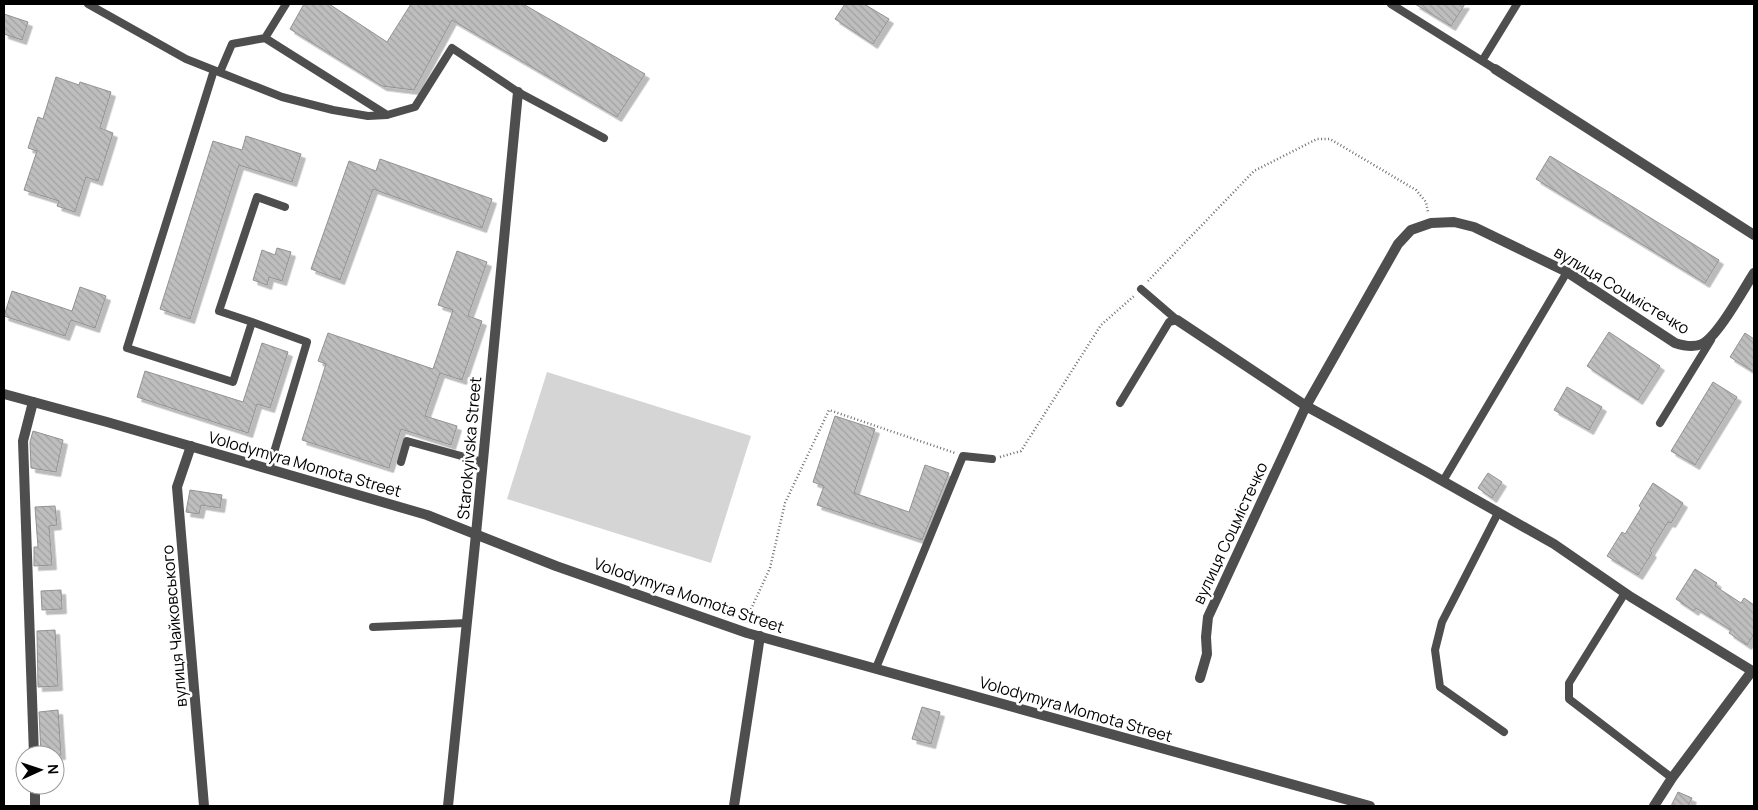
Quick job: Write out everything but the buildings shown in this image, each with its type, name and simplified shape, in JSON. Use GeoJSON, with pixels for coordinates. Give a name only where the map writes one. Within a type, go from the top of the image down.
{"type":"FeatureCollection","features":[{"type":"Feature","properties":{"kind":"street"},"geometry":{"type":"LineString","coordinates":[[1495,69],[1754,234]]}},
{"type":"Feature","properties":{"kind":"street","name":"Starokyivska Street"},"geometry":{"type":"LineString","coordinates":[[448,806],[518,92]]}},
{"type":"Feature","properties":{"kind":"street","name":"вулиця Соцмістечко"},"geometry":{"type":"LineString","coordinates":[[1200,678],[1207,654],[1208,617],[1306,406],[1398,244],[1411,230],[1431,223],[1454,222],[1474,227],[1567,272],[1675,343],[1688,347],[1702,345],[1714,334],[1754,273]]}},
{"type":"Feature","properties":{"kind":"street"},"geometry":{"type":"LineString","coordinates":[[1177,320],[1306,406],[1554,544],[1624,593],[1753,670],[1672,778],[1654,806]]}},
{"type":"Feature","properties":{"kind":"street","name":"Volodymyra Momota Street"},"geometry":{"type":"LineString","coordinates":[[4,394],[427,515],[556,566],[760,636],[1370,806]]}},
{"type":"Feature","properties":{"kind":"street"},"geometry":{"type":"LineString","coordinates":[[33,402],[23,441],[34,745]]}},
{"type":"Feature","properties":{"kind":"street","name":"вулиця Чайковського"},"geometry":{"type":"LineString","coordinates":[[191,446],[177,488],[204,806]]}},
{"type":"Feature","properties":{"kind":"street"},"geometry":{"type":"LineString","coordinates":[[734,806],[760,636]]}},
{"type":"Feature","properties":{"kind":"lane"},"geometry":{"type":"LineString","coordinates":[[88,4],[186,59],[282,97],[333,110],[368,116],[388,115],[415,107],[452,48],[518,92],[604,138]]}},
{"type":"Feature","properties":{"kind":"lane"},"geometry":{"type":"LineString","coordinates":[[265,38],[286,4]]}},
{"type":"Feature","properties":{"kind":"lane"},"geometry":{"type":"LineString","coordinates":[[1391,4],[1495,69]]}},
{"type":"Feature","properties":{"kind":"lane"},"geometry":{"type":"LineString","coordinates":[[1482,61],[1517,4]]}},
{"type":"Feature","properties":{"kind":"lane"},"geometry":{"type":"LineString","coordinates":[[252,322],[233,382],[127,348],[217,71],[232,44],[265,38],[388,115]]}},
{"type":"Feature","properties":{"kind":"lane"},"geometry":{"type":"LineString","coordinates":[[269,469],[307,342],[219,311],[257,198],[285,207]]}},
{"type":"Feature","properties":{"kind":"lane"},"geometry":{"type":"LineString","coordinates":[[1443,481],[1567,272]]}},
{"type":"Feature","properties":{"kind":"lane"},"geometry":{"type":"LineString","coordinates":[[1142,289],[1177,320]]}},
{"type":"Feature","properties":{"kind":"lane"},"geometry":{"type":"LineString","coordinates":[[1120,403],[1169,322],[1177,320]]}},
{"type":"Feature","properties":{"kind":"lane"},"geometry":{"type":"LineString","coordinates":[[1660,423],[1714,334]]}},
{"type":"Feature","properties":{"kind":"lane"},"geometry":{"type":"LineString","coordinates":[[401,462],[407,441],[483,462]]}},
{"type":"Feature","properties":{"kind":"lane"},"geometry":{"type":"LineString","coordinates":[[876,668],[963,456],[992,459]]}},
{"type":"Feature","properties":{"kind":"lane"},"geometry":{"type":"LineString","coordinates":[[1498,513],[1442,622],[1435,650],[1440,687],[1504,732]]}},
{"type":"Feature","properties":{"kind":"lane"},"geometry":{"type":"LineString","coordinates":[[1624,593],[1568,683],[1569,698],[1672,778]]}},
{"type":"Feature","properties":{"kind":"lane"},"geometry":{"type":"LineString","coordinates":[[373,627],[467,623]]}},
{"type":"Feature","properties":{"kind":"path"},"geometry":{"type":"LineString","coordinates":[[992,459],[1022,450],[1101,325],[1142,289],[1254,170],[1317,139],[1330,139],[1416,190],[1426,202],[1431,223]]}},
{"type":"Feature","properties":{"kind":"path"},"geometry":{"type":"LineString","coordinates":[[741,630],[770,568],[785,503],[829,410],[963,456]]}},
{"type":"Feature","properties":{"kind":"shaded area"},"geometry":{"type":"Polygon","coordinates":[[[547,372],[751,436],[711,563],[507,499],[547,372]]]}}]}
